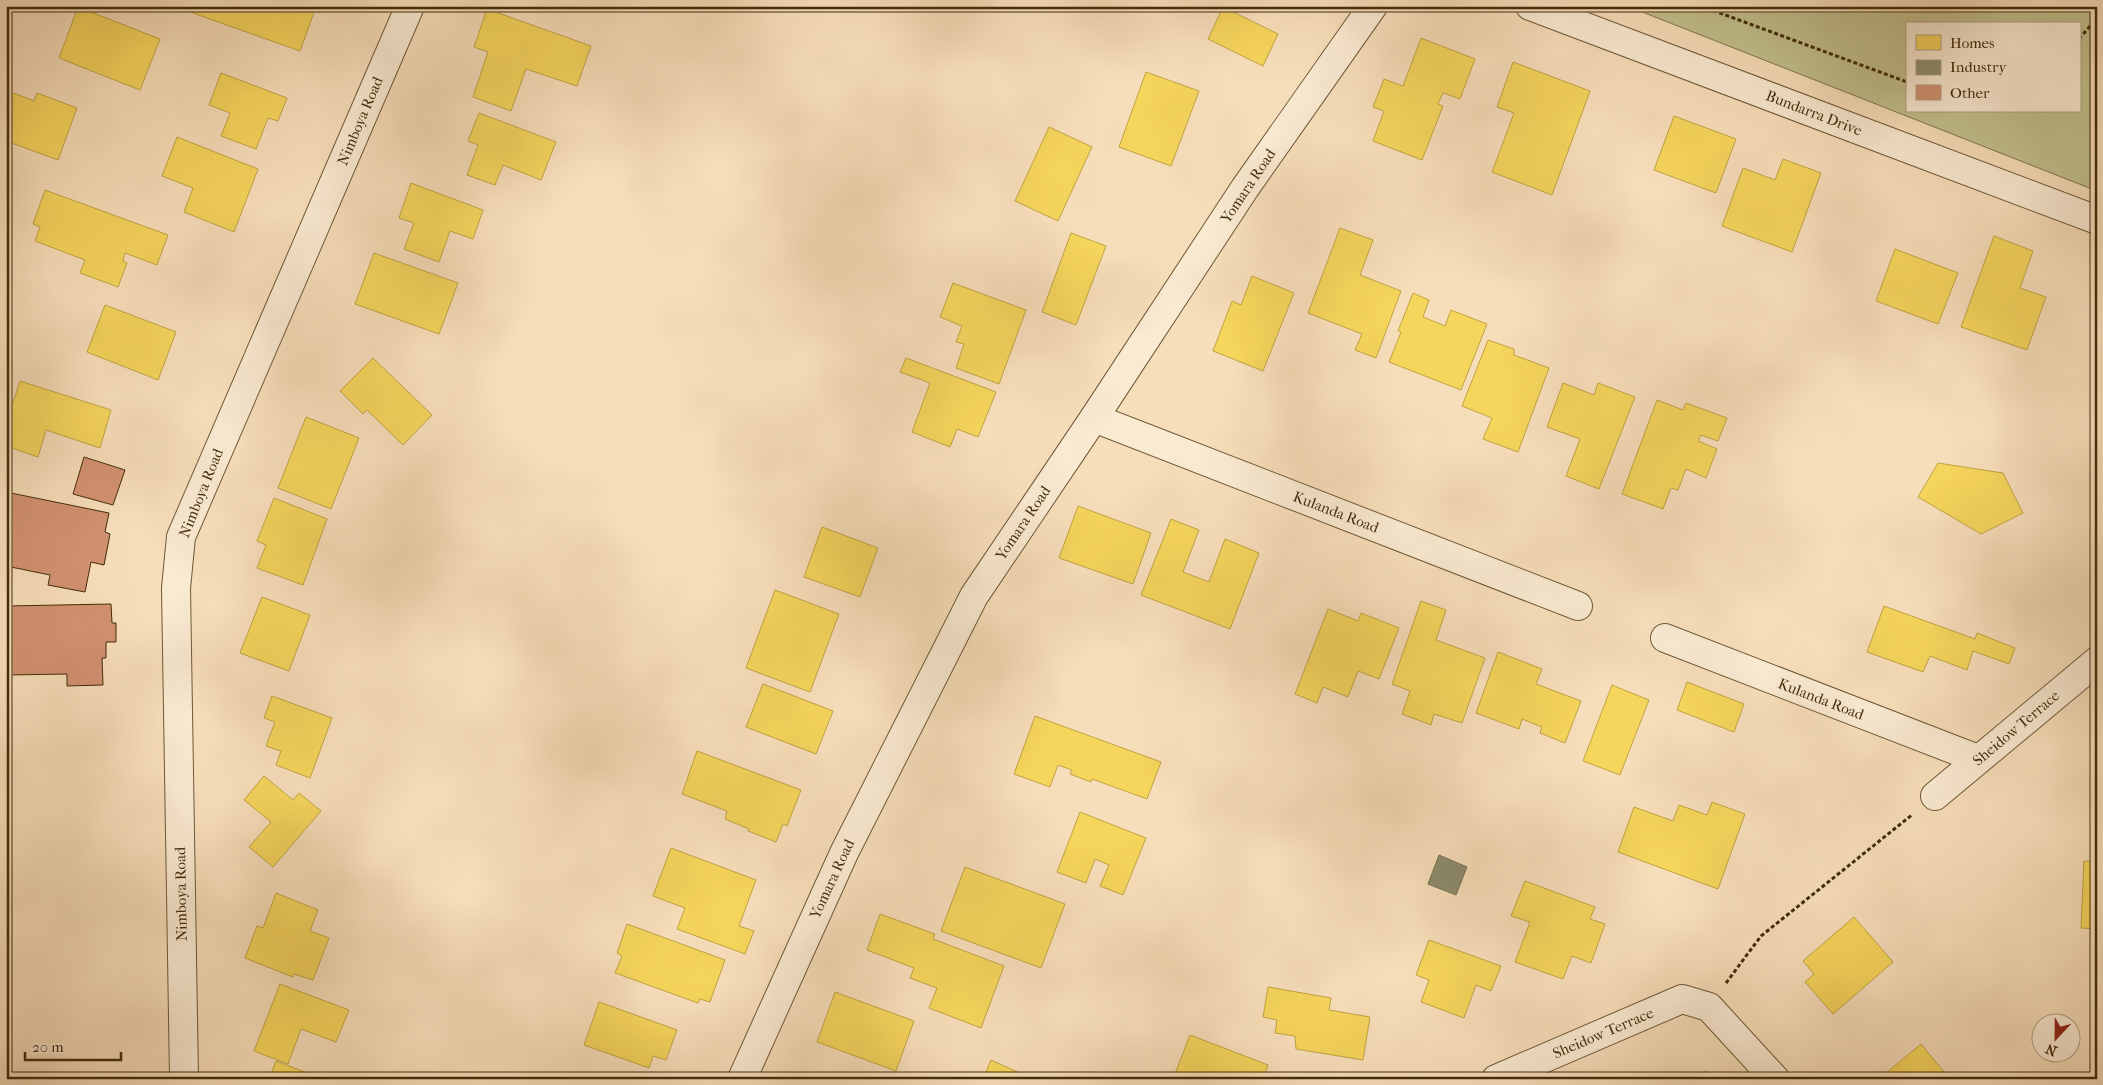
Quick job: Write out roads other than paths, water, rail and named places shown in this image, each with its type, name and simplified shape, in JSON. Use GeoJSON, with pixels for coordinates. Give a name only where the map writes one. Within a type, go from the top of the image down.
{"type":"FeatureCollection","features":[{"type":"Feature","properties":{"kind":"street","name":"Nimboya Road"},"geometry":{"type":"LineString","coordinates":[[184,1079],[176,588],[181,536],[410,6]]}},
{"type":"Feature","properties":{"kind":"street","name":"Yomara Road"},"geometry":{"type":"LineString","coordinates":[[742,1079],[844,853],[974,596],[1245,188],[1373,6]]}},
{"type":"Feature","properties":{"kind":"street","name":"Bundarra Drive"},"geometry":{"type":"LineString","coordinates":[[1530,6],[2097,220]]}},
{"type":"Feature","properties":{"kind":"street","name":"Kulanda Road"},"geometry":{"type":"LineString","coordinates":[[1094,418],[1578,606]]}},
{"type":"Feature","properties":{"kind":"street","name":"Kulanda Road"},"geometry":{"type":"LineString","coordinates":[[1665,638],[1978,759]]}},
{"type":"Feature","properties":{"kind":"street","name":"Sheidow Terrace"},"geometry":{"type":"LineString","coordinates":[[1935,796],[2097,661]]}},
{"type":"Feature","properties":{"kind":"street","name":"Sheidow Terrace"},"geometry":{"type":"LineString","coordinates":[[1496,1079],[1682,999],[1709,1007],[1775,1079]]}}]}
